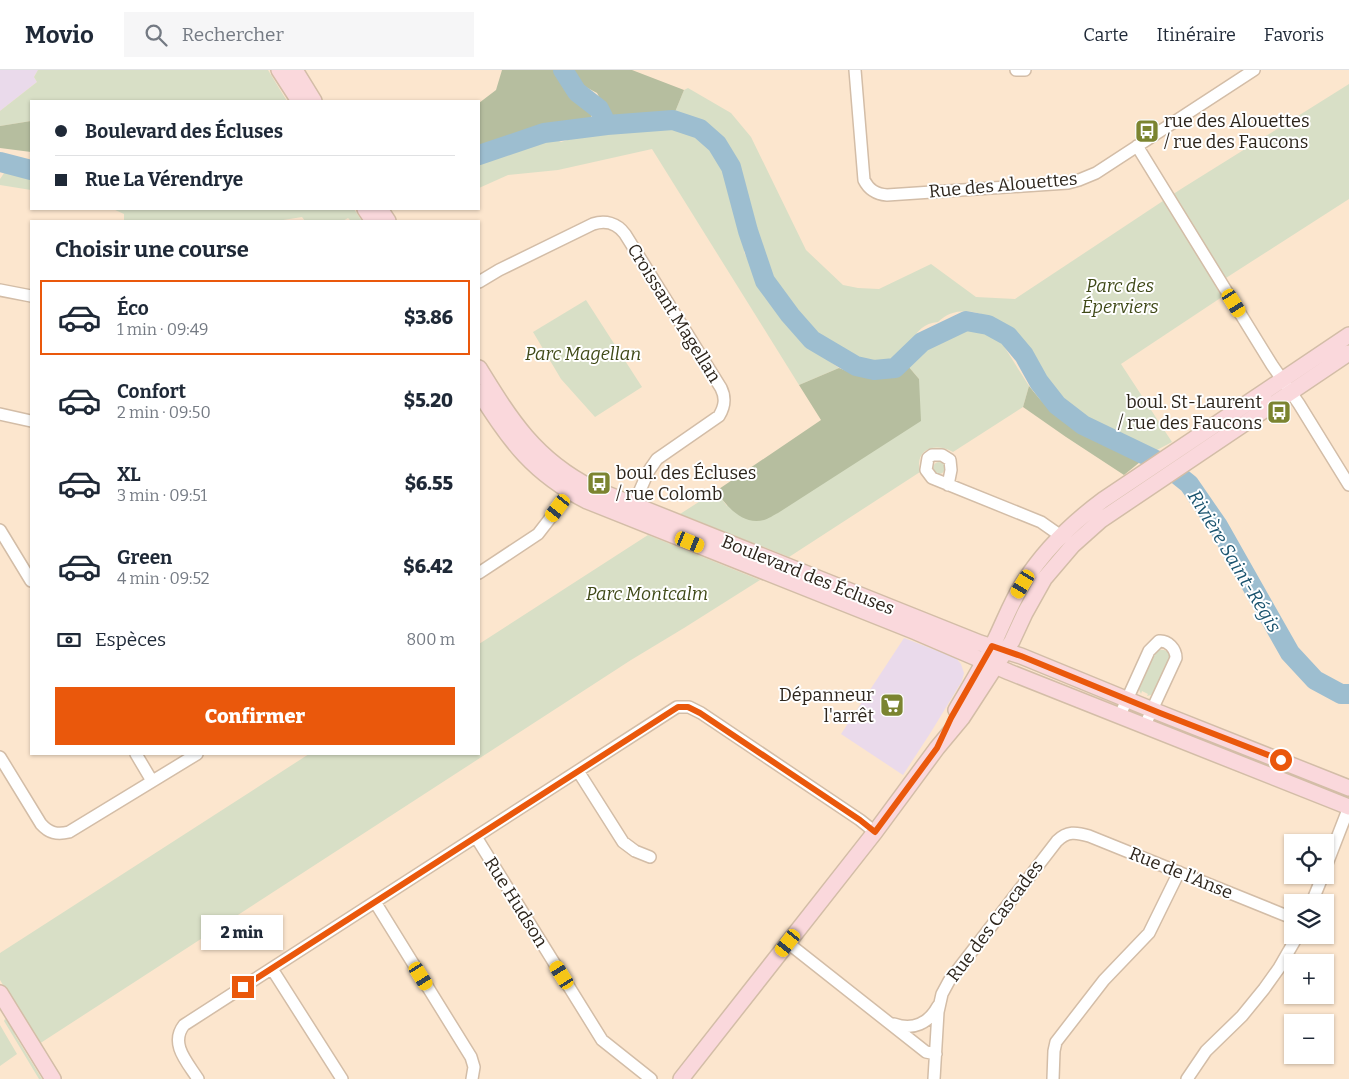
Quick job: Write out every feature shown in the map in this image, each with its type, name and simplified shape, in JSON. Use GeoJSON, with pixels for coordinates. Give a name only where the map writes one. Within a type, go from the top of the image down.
{"type":"FeatureCollection","features":[{"type":"Feature","properties":{"kind":"street"},"geometry":{"type":"LineString","coordinates":[[279,70],[297,100]]}},
{"type":"Feature","properties":{"kind":"street"},"geometry":{"type":"LineString","coordinates":[[295,70],[313,100]]}},
{"type":"Feature","properties":{"kind":"street","name":"Rue des Alouettes"},"geometry":{"type":"LineString","coordinates":[[855,70],[866,184],[871,190],[887,195],[1074,182],[1096,172],[1254,70]]}},
{"type":"Feature","properties":{"kind":"street"},"geometry":{"type":"LineString","coordinates":[[1016,70],[1025,70]]}},
{"type":"Feature","properties":{"kind":"street"},"geometry":{"type":"LineString","coordinates":[[1137,146],[1267,357],[1283,379],[1349,485]]}},
{"type":"Feature","properties":{"kind":"street","name":"Croissant Magellan"},"geometry":{"type":"LineString","coordinates":[[480,281],[592,224],[611,223],[619,227],[625,234],[721,388],[725,400],[718,416],[657,459],[648,472],[631,511]]}},
{"type":"Feature","properties":{"kind":"street"},"geometry":{"type":"LineString","coordinates":[[0,290],[30,296]]}},
{"type":"Feature","properties":{"kind":"street"},"geometry":{"type":"LineString","coordinates":[[681,1079],[962,718],[999,649],[1023,584],[1038,562],[1061,536],[1083,514],[1349,335]]}},
{"type":"Feature","properties":{"kind":"street"},"geometry":{"type":"LineString","coordinates":[[999,649],[1012,641],[1038,588],[1064,555],[1083,535],[1158,480],[1349,353]]}},
{"type":"Feature","properties":{"kind":"street","name":"Boulevard des Écluses"},"geometry":{"type":"LineString","coordinates":[[480,369],[526,438],[572,485]]}},
{"type":"Feature","properties":{"kind":"street","name":"Boulevard des Écluses"},"geometry":{"type":"LineString","coordinates":[[480,394],[518,449],[545,474],[572,485],[592,488],[631,511],[916,632],[1349,807]]}},
{"type":"Feature","properties":{"kind":"street"},"geometry":{"type":"LineString","coordinates":[[0,414],[30,421]]}},
{"type":"Feature","properties":{"kind":"street"},"geometry":{"type":"LineString","coordinates":[[480,572],[538,534],[572,485]]}},
{"type":"Feature","properties":{"kind":"street"},"geometry":{"type":"LineString","coordinates":[[948,485],[1041,522],[1061,536]]}},
{"type":"Feature","properties":{"kind":"street","name":"Boulevard des Écluses"},"geometry":{"type":"LineString","coordinates":[[631,511],[1127,698],[1152,710],[1349,788]]}},
{"type":"Feature","properties":{"kind":"street"},"geometry":{"type":"LineString","coordinates":[[0,530],[30,579]]}},
{"type":"Feature","properties":{"kind":"street"},"geometry":{"type":"LineString","coordinates":[[1120,715],[1151,647],[1159,641],[1166,642],[1173,649],[1176,658],[1146,726]]}},
{"type":"Feature","properties":{"kind":"street"},"geometry":{"type":"LineString","coordinates":[[198,1079],[180,1051],[178,1038],[184,1026],[678,707],[688,707],[708,718],[875,832]]}},
{"type":"Feature","properties":{"kind":"street"},"geometry":{"type":"LineString","coordinates":[[137,755],[152,781]]}},
{"type":"Feature","properties":{"kind":"street"},"geometry":{"type":"LineString","coordinates":[[0,757],[41,824],[50,832],[58,834],[68,832],[194,755]]}},
{"type":"Feature","properties":{"kind":"street"},"geometry":{"type":"LineString","coordinates":[[578,770],[619,837],[635,851],[650,857]]}},
{"type":"Feature","properties":{"kind":"street"},"geometry":{"type":"LineString","coordinates":[[1334,846],[1349,807]]}},
{"type":"Feature","properties":{"kind":"street","name":"Rue de l'Anse"},"geometry":{"type":"LineString","coordinates":[[1069,833],[1079,833],[1284,915]]}},
{"type":"Feature","properties":{"kind":"street","name":"Rue des Cascades"},"geometry":{"type":"LineString","coordinates":[[934,1079],[939,1004],[948,981],[1061,836],[1069,833]]}},
{"type":"Feature","properties":{"kind":"street","name":"Rue Hudson"},"geometry":{"type":"LineString","coordinates":[[476,837],[602,1040],[651,1079]]}},
{"type":"Feature","properties":{"kind":"street"},"geometry":{"type":"LineString","coordinates":[[1053,1079],[1056,1042],[1109,975],[1149,933],[1179,872]]}},
{"type":"Feature","properties":{"kind":"street"},"geometry":{"type":"LineString","coordinates":[[375,902],[471,1057],[474,1067],[472,1079]]}},
{"type":"Feature","properties":{"kind":"street"},"geometry":{"type":"LineString","coordinates":[[788,943],[926,1052],[936,1054]]}},
{"type":"Feature","properties":{"kind":"street"},"geometry":{"type":"LineString","coordinates":[[1187,1079],[1206,1051],[1242,1016],[1259,996],[1279,968],[1293,944]]}},
{"type":"Feature","properties":{"kind":"street"},"geometry":{"type":"LineString","coordinates":[[272,969],[342,1079]]}},
{"type":"Feature","properties":{"kind":"street"},"geometry":{"type":"LineString","coordinates":[[2,1001],[53,1079]]}},
{"type":"Feature","properties":{"kind":"street"},"geometry":{"type":"LineString","coordinates":[[888,1022],[902,1027],[915,1026],[929,1019],[939,1004]]}},
{"type":"Feature","properties":{"kind":"shaded area"},"geometry":{"type":"Polygon","coordinates":[[[0,70],[38,70],[34,77],[37,82],[0,111],[0,70]]]}},
{"type":"Feature","properties":{"kind":"shaded area"},"geometry":{"type":"Polygon","coordinates":[[[904,638],[956,658],[961,664],[964,673],[962,681],[903,775],[841,734],[904,638]]]}},
{"type":"Feature","properties":{"kind":"green space"},"geometry":{"type":"Polygon","coordinates":[[[38,70],[268,70],[286,100],[30,100],[30,121],[0,126],[0,111],[37,82],[34,77],[38,70]]]}},
{"type":"Feature","properties":{"kind":"green space"},"geometry":{"type":"Polygon","coordinates":[[[502,70],[554,70],[569,93],[591,115],[593,125],[538,130],[480,149],[480,102],[496,90],[502,70]]]}},
{"type":"Feature","properties":{"kind":"green space"},"geometry":{"type":"Polygon","coordinates":[[[573,70],[632,70],[684,90],[675,112],[610,117],[597,93],[582,85],[573,70]]]}},
{"type":"Feature","properties":{"kind":"green space","name":"Parc des Éperviers"},"geometry":{"type":"Polygon","coordinates":[[[1349,84],[1349,199],[1215,285],[1222,297],[1121,364],[1172,442],[1155,451],[1109,430],[1076,409],[1050,385],[1035,363],[1026,345],[1016,334],[1006,326],[983,314],[959,312],[929,324],[916,334],[898,359],[888,364],[866,363],[809,332],[797,309],[767,274],[760,255],[741,178],[730,152],[722,140],[704,124],[675,112],[684,90],[688,88],[731,113],[751,137],[806,250],[843,285],[879,289],[931,264],[976,297],[1015,299],[1181,189],[1349,84]]]}},
{"type":"Feature","properties":{"kind":"green space"},"geometry":{"type":"Polygon","coordinates":[[[30,121],[30,152],[0,148],[0,126],[30,121]]]}},
{"type":"Feature","properties":{"kind":"green space"},"geometry":{"type":"Polygon","coordinates":[[[655,126],[675,128],[703,138],[712,145],[727,169],[734,209],[746,242],[744,252],[747,258],[783,316],[808,343],[822,352],[829,361],[839,368],[799,385],[652,149],[558,170],[508,175],[480,188],[480,162],[509,149],[527,145],[541,137],[549,136],[561,142],[590,133],[655,126]]]}},
{"type":"Feature","properties":{"kind":"green space"},"geometry":{"type":"Polygon","coordinates":[[[9,166],[30,168],[30,190],[0,185],[0,179],[9,166]]]}},
{"type":"Feature","properties":{"kind":"green space"},"geometry":{"type":"Polygon","coordinates":[[[115,210],[355,210],[361,220],[350,220],[348,218],[345,220],[304,220],[302,217],[283,220],[124,220],[124,214],[115,210]]]}},
{"type":"Feature","properties":{"kind":"green space","name":"Parc Magellan"},"geometry":{"type":"Polygon","coordinates":[[[586,300],[642,387],[595,417],[561,379],[533,332],[586,300]]]}},
{"type":"Feature","properties":{"kind":"green space"},"geometry":{"type":"Polygon","coordinates":[[[966,330],[987,332],[1000,340],[1029,386],[1023,407],[953,452],[946,449],[933,448],[923,453],[919,464],[920,472],[789,557],[680,514],[716,491],[727,506],[919,379],[908,366],[941,340],[966,330]]]}},
{"type":"Feature","properties":{"kind":"green space"},"geometry":{"type":"Polygon","coordinates":[[[908,366],[919,379],[921,421],[766,519],[756,521],[742,517],[730,508],[716,491],[821,420],[799,385],[839,368],[857,375],[888,376],[908,366]]]}},
{"type":"Feature","properties":{"kind":"green space"},"geometry":{"type":"Polygon","coordinates":[[[1029,386],[1053,412],[1066,422],[1094,439],[1140,462],[1124,475],[1066,437],[1023,407],[1029,386]]]}},
{"type":"Feature","properties":{"kind":"green space"},"geometry":{"type":"Polygon","coordinates":[[[937,462],[941,462],[945,468],[941,474],[937,474],[933,470],[933,466],[937,462]]]}},
{"type":"Feature","properties":{"kind":"green space","name":"Parc Montcalm"},"geometry":{"type":"Polygon","coordinates":[[[648,535],[760,580],[631,660],[39,1044],[0,980],[0,953],[307,755],[480,755],[480,643],[648,535]]]}},
{"type":"Feature","properties":{"kind":"green space"},"geometry":{"type":"Polygon","coordinates":[[[1159,650],[1167,651],[1171,658],[1154,692],[1147,696],[1148,694],[1142,691],[1141,694],[1138,687],[1156,652],[1159,650]]]}},
{"type":"Feature","properties":{"kind":"green space"},"geometry":{"type":"Polygon","coordinates":[[[5,1019],[12,1026],[15,1035],[42,1079],[39,1079],[4,1021],[5,1019]]]}},
{"type":"Feature","properties":{"kind":"green space"},"geometry":{"type":"Polygon","coordinates":[[[0,1025],[17,1054],[0,1066],[0,1025]]]}},
{"type":"Feature","properties":{"kind":"waterway","name":"Rivière Saint-Régis"},"geometry":{"type":"LineString","coordinates":[[563,70],[577,92],[599,109],[607,125],[673,120],[700,129],[717,144],[731,167],[748,231],[765,281],[790,315],[812,340],[856,366],[874,370],[895,368],[922,342],[966,321],[988,325],[1008,336],[1024,355],[1039,382],[1057,405],[1083,425],[1164,464],[1189,484],[1218,526],[1290,653],[1315,680],[1341,694],[1349,694]]}},
{"type":"Feature","properties":{"kind":"waterway"},"geometry":{"type":"LineString","coordinates":[[480,155],[544,133],[607,125]]}},
{"type":"Feature","properties":{"kind":"waterway"},"geometry":{"type":"LineString","coordinates":[[0,162],[30,170]]}},
{"type":"Feature","properties":{"kind":"place","name":"rue des Alouettes / rue des Faucons"},"geometry":{"type":"Point","coordinates":[1147,131]}},
{"type":"Feature","properties":{"kind":"place","name":"boul. St-Laurent / rue des Faucons"},"geometry":{"type":"Point","coordinates":[1279,412]}},
{"type":"Feature","properties":{"kind":"place","name":"boul. des Écluses / rue Colomb"},"geometry":{"type":"Point","coordinates":[599,483]}},
{"type":"Feature","properties":{"kind":"place","name":"Dépanneur l'arrêt"},"geometry":{"type":"Point","coordinates":[892,705]}},
{"type":"Feature","properties":{"kind":"route"},"geometry":{"type":"LineString","coordinates":[[243,987],[678,707],[683,706],[694,709],[875,832],[937,748],[951,718],[992,646],[1281,760]]}}]}
